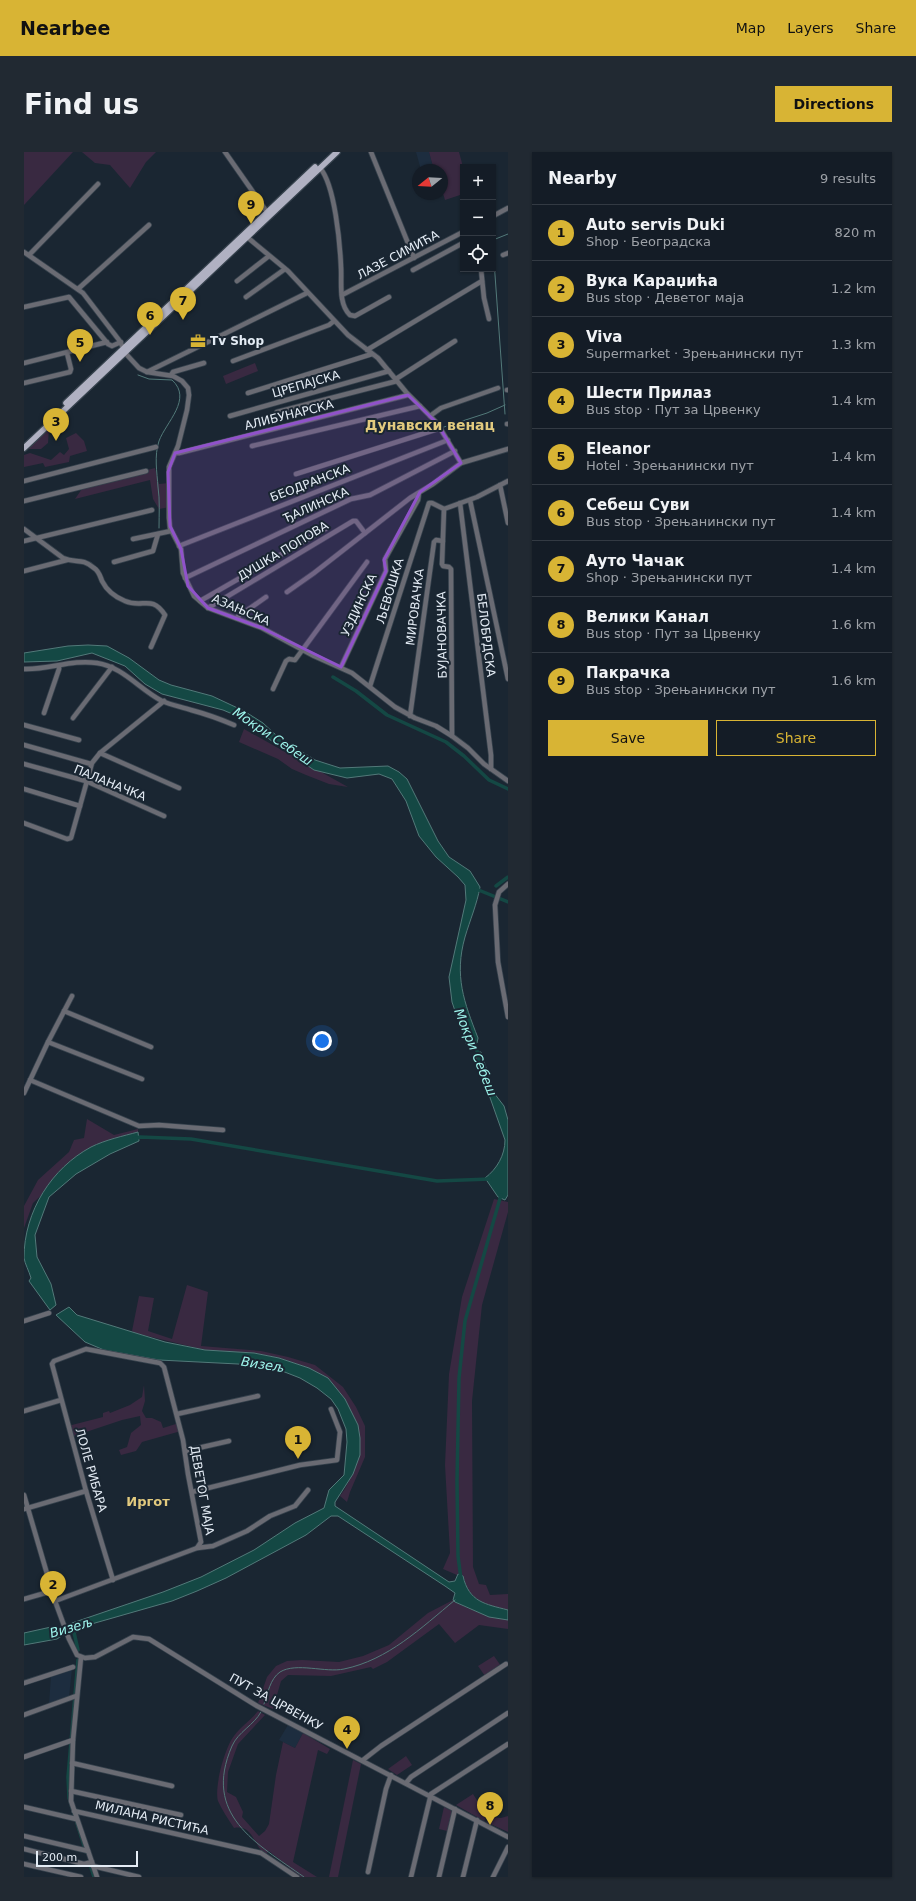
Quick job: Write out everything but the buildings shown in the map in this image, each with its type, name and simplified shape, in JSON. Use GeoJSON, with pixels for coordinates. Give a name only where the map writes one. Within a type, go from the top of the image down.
{"type":"FeatureCollection","features":[{"type":"Feature","properties":{"kind":"main road"},"geometry":{"type":"LineString","coordinates":[[24,443],[123,347],[331,152]]}},
{"type":"Feature","properties":{"kind":"main road"},"geometry":{"type":"LineString","coordinates":[[24,448],[123,347],[247,237],[337,152]]}},
{"type":"Feature","properties":{"kind":"street"},"geometry":{"type":"LineString","coordinates":[[225,152],[267,212]]}},
{"type":"Feature","properties":{"kind":"street"},"geometry":{"type":"LineString","coordinates":[[371,152],[414,258]]}},
{"type":"Feature","properties":{"kind":"street"},"geometry":{"type":"LineString","coordinates":[[320,168],[325,175],[331,194],[339,234],[342,295],[345,310],[350,315],[354,316],[389,297]]}},
{"type":"Feature","properties":{"kind":"street"},"geometry":{"type":"LineString","coordinates":[[29,255],[98,184]]}},
{"type":"Feature","properties":{"kind":"street"},"geometry":{"type":"LineString","coordinates":[[496,214],[508,208]]}},
{"type":"Feature","properties":{"kind":"street"},"geometry":{"type":"LineString","coordinates":[[78,290],[149,225]]}},
{"type":"Feature","properties":{"kind":"street","name":"ЛАЗЕ СИМИЋА"},"geometry":{"type":"LineString","coordinates":[[342,295],[460,234]]}},
{"type":"Feature","properties":{"kind":"street"},"geometry":{"type":"LineString","coordinates":[[247,237],[285,269],[348,335],[372,354],[389,371],[408,395],[441,428],[461,463]]}},
{"type":"Feature","properties":{"kind":"street"},"geometry":{"type":"LineString","coordinates":[[413,270],[460,244]]}},
{"type":"Feature","properties":{"kind":"street"},"geometry":{"type":"LineString","coordinates":[[24,252],[78,290],[94,307],[139,368],[147,372],[307,293]]}},
{"type":"Feature","properties":{"kind":"street"},"geometry":{"type":"LineString","coordinates":[[237,281],[269,256]]}},
{"type":"Feature","properties":{"kind":"street"},"geometry":{"type":"LineString","coordinates":[[246,297],[285,269]]}},
{"type":"Feature","properties":{"kind":"street"},"geometry":{"type":"LineString","coordinates":[[481,272],[489,319]]}},
{"type":"Feature","properties":{"kind":"street"},"geometry":{"type":"LineString","coordinates":[[367,350],[482,281]]}},
{"type":"Feature","properties":{"kind":"street"},"geometry":{"type":"LineString","coordinates":[[24,307],[69,297],[111,346],[115,345],[123,347]]}},
{"type":"Feature","properties":{"kind":"street"},"geometry":{"type":"LineString","coordinates":[[233,361],[329,325],[334,321]]}},
{"type":"Feature","properties":{"kind":"street"},"geometry":{"type":"LineString","coordinates":[[277,412],[396,380],[455,341]]}},
{"type":"Feature","properties":{"kind":"street"},"geometry":{"type":"LineString","coordinates":[[24,363],[107,342]]}},
{"type":"Feature","properties":{"kind":"street"},"geometry":{"type":"LineString","coordinates":[[24,383],[70,372],[71,369],[67,353]]}},
{"type":"Feature","properties":{"kind":"street"},"geometry":{"type":"LineString","coordinates":[[248,393],[372,354]]}},
{"type":"Feature","properties":{"kind":"street"},"geometry":{"type":"LineString","coordinates":[[171,375],[173,372],[204,363]]}},
{"type":"Feature","properties":{"kind":"street","name":"ЦРЕПАЈСКА"},"geometry":{"type":"LineString","coordinates":[[230,416],[389,371]]}},
{"type":"Feature","properties":{"kind":"street","name":"АЗАЊСКА"},"geometry":{"type":"LineString","coordinates":[[147,372],[171,375],[185,384],[190,395],[175,453],[168,472],[169,522],[180,546],[185,578],[191,590],[200,601],[208,608],[262,628],[303,651],[341,667],[370,686],[390,704],[410,716],[436,726],[452,736],[508,782]]}},
{"type":"Feature","properties":{"kind":"street"},"geometry":{"type":"LineString","coordinates":[[430,416],[441,408],[498,388]]}},
{"type":"Feature","properties":{"kind":"street","name":"АЛИБУНАРСКА"},"geometry":{"type":"LineString","coordinates":[[175,453],[408,395]]}},
{"type":"Feature","properties":{"kind":"street"},"geometry":{"type":"LineString","coordinates":[[252,446],[420,406]]}},
{"type":"Feature","properties":{"kind":"street"},"geometry":{"type":"LineString","coordinates":[[296,474],[441,428]]}},
{"type":"Feature","properties":{"kind":"street","name":"БЕОДРАНСКА"},"geometry":{"type":"LineString","coordinates":[[180,546],[448,440]]}},
{"type":"Feature","properties":{"kind":"street"},"geometry":{"type":"LineString","coordinates":[[24,481],[156,447]]}},
{"type":"Feature","properties":{"kind":"street"},"geometry":{"type":"LineString","coordinates":[[287,592],[314,573],[410,498],[461,463],[508,448]]}},
{"type":"Feature","properties":{"kind":"street","name":"ЂАЛИНСКА"},"geometry":{"type":"LineString","coordinates":[[185,578],[351,499],[370,495],[454,451]]}},
{"type":"Feature","properties":{"kind":"street"},"geometry":{"type":"LineString","coordinates":[[24,501],[146,471]]}},
{"type":"Feature","properties":{"kind":"street"},"geometry":{"type":"LineString","coordinates":[[443,540],[444,509],[470,500],[508,481]]}},
{"type":"Feature","properties":{"kind":"street"},"geometry":{"type":"LineString","coordinates":[[500,485],[508,523]]}},
{"type":"Feature","properties":{"kind":"street","name":"УЗДИНСКА"},"geometry":{"type":"LineString","coordinates":[[341,667],[386,571],[385,559],[418,500],[418,493]]}},
{"type":"Feature","properties":{"kind":"street"},"geometry":{"type":"LineString","coordinates":[[470,500],[508,679]]}},
{"type":"Feature","properties":{"kind":"street","name":"ЉЕВОШКА"},"geometry":{"type":"LineString","coordinates":[[370,686],[430,502],[444,509]]}},
{"type":"Feature","properties":{"kind":"street","name":"БЕЛОБРДСКА"},"geometry":{"type":"LineString","coordinates":[[460,503],[491,755],[491,769]]}},
{"type":"Feature","properties":{"kind":"street"},"geometry":{"type":"LineString","coordinates":[[24,541],[152,510]]}},
{"type":"Feature","properties":{"kind":"street","name":"ДУШКА ПОПОВА"},"geometry":{"type":"LineString","coordinates":[[208,608],[353,521],[356,521],[365,533]]}},
{"type":"Feature","properties":{"kind":"street"},"geometry":{"type":"LineString","coordinates":[[200,601],[327,528]]}},
{"type":"Feature","properties":{"kind":"street"},"geometry":{"type":"LineString","coordinates":[[24,529],[67,560]]}},
{"type":"Feature","properties":{"kind":"street"},"geometry":{"type":"LineString","coordinates":[[133,539],[172,530]]}},
{"type":"Feature","properties":{"kind":"street"},"geometry":{"type":"LineString","coordinates":[[114,562],[153,551],[158,534]]}},
{"type":"Feature","properties":{"kind":"street","name":"МИРОВАЧКА"},"geometry":{"type":"LineString","coordinates":[[410,716],[434,542],[436,540],[443,540]]}},
{"type":"Feature","properties":{"kind":"street","name":"БУЈАНОВАЧКА"},"geometry":{"type":"LineString","coordinates":[[443,540],[442,565],[449,566],[451,569],[452,736]]}},
{"type":"Feature","properties":{"kind":"street"},"geometry":{"type":"LineString","coordinates":[[24,571],[67,560],[84,561],[94,567],[107,588],[116,597],[133,604],[151,602],[163,613],[164,618],[151,647]]}},
{"type":"Feature","properties":{"kind":"street"},"geometry":{"type":"LineString","coordinates":[[273,689],[286,661],[289,659],[295,660],[303,651],[367,562]]}},
{"type":"Feature","properties":{"kind":"street"},"geometry":{"type":"LineString","coordinates":[[236,618],[266,597]]}},
{"type":"Feature","properties":{"kind":"street"},"geometry":{"type":"LineString","coordinates":[[24,669],[59,666],[82,662],[112,667],[148,693],[164,702],[218,718],[234,725]]}},
{"type":"Feature","properties":{"kind":"street"},"geometry":{"type":"LineString","coordinates":[[44,713],[59,666]]}},
{"type":"Feature","properties":{"kind":"street"},"geometry":{"type":"LineString","coordinates":[[73,718],[112,667]]}},
{"type":"Feature","properties":{"kind":"street"},"geometry":{"type":"LineString","coordinates":[[24,823],[70,839],[72,837],[91,764],[100,753],[164,702]]}},
{"type":"Feature","properties":{"kind":"street"},"geometry":{"type":"LineString","coordinates":[[24,725],[79,740]]}},
{"type":"Feature","properties":{"kind":"street"},"geometry":{"type":"LineString","coordinates":[[24,745],[91,764]]}},
{"type":"Feature","properties":{"kind":"street"},"geometry":{"type":"LineString","coordinates":[[100,753],[179,788]]}},
{"type":"Feature","properties":{"kind":"street","name":"ПАЛАНАЧКА"},"geometry":{"type":"LineString","coordinates":[[24,764],[86,781],[164,816]]}},
{"type":"Feature","properties":{"kind":"street"},"geometry":{"type":"LineString","coordinates":[[24,789],[80,806]]}},
{"type":"Feature","properties":{"kind":"street"},"geometry":{"type":"LineString","coordinates":[[508,884],[497,897],[498,962],[508,1016]]}},
{"type":"Feature","properties":{"kind":"street"},"geometry":{"type":"LineString","coordinates":[[24,1093],[72,996]]}},
{"type":"Feature","properties":{"kind":"street"},"geometry":{"type":"LineString","coordinates":[[64,1012],[151,1047]]}},
{"type":"Feature","properties":{"kind":"street"},"geometry":{"type":"LineString","coordinates":[[48,1042],[142,1079]]}},
{"type":"Feature","properties":{"kind":"street"},"geometry":{"type":"LineString","coordinates":[[30,1080],[139,1126],[159,1125],[223,1130]]}},
{"type":"Feature","properties":{"kind":"street"},"geometry":{"type":"LineString","coordinates":[[24,1321],[49,1313]]}},
{"type":"Feature","properties":{"kind":"street","name":"ДЕВЕТОГ МАЈА"},"geometry":{"type":"LineString","coordinates":[[52,1364],[54,1361],[86,1349],[162,1364],[177,1414],[202,1536],[201,1542],[197,1548],[55,1601]]}},
{"type":"Feature","properties":{"kind":"street","name":"ЛОЛЕ РИБАРА"},"geometry":{"type":"LineString","coordinates":[[52,1364],[86,1490],[113,1580]]}},
{"type":"Feature","properties":{"kind":"street"},"geometry":{"type":"LineString","coordinates":[[177,1414],[258,1396]]}},
{"type":"Feature","properties":{"kind":"street"},"geometry":{"type":"LineString","coordinates":[[24,1411],[61,1400]]}},
{"type":"Feature","properties":{"kind":"street"},"geometry":{"type":"LineString","coordinates":[[192,1492],[300,1465],[337,1460],[340,1432],[331,1409]]}},
{"type":"Feature","properties":{"kind":"street"},"geometry":{"type":"LineString","coordinates":[[185,1451],[229,1441]]}},
{"type":"Feature","properties":{"kind":"street"},"geometry":{"type":"LineString","coordinates":[[26,1508],[86,1490]]}},
{"type":"Feature","properties":{"kind":"street"},"geometry":{"type":"LineString","coordinates":[[197,1548],[213,1546],[248,1531],[270,1516],[295,1506],[308,1490]]}},
{"type":"Feature","properties":{"kind":"street"},"geometry":{"type":"LineString","coordinates":[[24,1494],[26,1508],[63,1625],[74,1651],[81,1657],[74,1697],[71,1741],[71,1801],[97,1877]]}},
{"type":"Feature","properties":{"kind":"street"},"geometry":{"type":"LineString","coordinates":[[24,1599],[52,1591]]}},
{"type":"Feature","properties":{"kind":"street","name":"ПУТ ЗА ЦРВЕНКУ"},"geometry":{"type":"LineString","coordinates":[[81,1657],[94,1657],[133,1637],[149,1639],[257,1706],[508,1837]]}},
{"type":"Feature","properties":{"kind":"street"},"geometry":{"type":"LineString","coordinates":[[363,1760],[381,1746],[506,1664]]}},
{"type":"Feature","properties":{"kind":"street"},"geometry":{"type":"LineString","coordinates":[[24,1683],[74,1667]]}},
{"type":"Feature","properties":{"kind":"street"},"geometry":{"type":"LineString","coordinates":[[24,1715],[74,1697]]}},
{"type":"Feature","properties":{"kind":"street"},"geometry":{"type":"LineString","coordinates":[[406,1783],[411,1777],[508,1713]]}},
{"type":"Feature","properties":{"kind":"street"},"geometry":{"type":"LineString","coordinates":[[24,1757],[71,1741]]}},
{"type":"Feature","properties":{"kind":"street"},"geometry":{"type":"LineString","coordinates":[[411,1877],[430,1796],[508,1744]]}},
{"type":"Feature","properties":{"kind":"street"},"geometry":{"type":"LineString","coordinates":[[72,1763],[172,1786]]}},
{"type":"Feature","properties":{"kind":"street"},"geometry":{"type":"LineString","coordinates":[[368,1872],[386,1789],[391,1775]]}},
{"type":"Feature","properties":{"kind":"street"},"geometry":{"type":"LineString","coordinates":[[71,1790],[181,1815]]}},
{"type":"Feature","properties":{"kind":"street"},"geometry":{"type":"LineString","coordinates":[[24,1806],[76,1819]]}},
{"type":"Feature","properties":{"kind":"street"},"geometry":{"type":"LineString","coordinates":[[439,1877],[455,1808]]}},
{"type":"Feature","properties":{"kind":"street","name":"МИЛАНА РИСТИЋА"},"geometry":{"type":"LineString","coordinates":[[74,1811],[261,1852],[297,1877]]}},
{"type":"Feature","properties":{"kind":"street"},"geometry":{"type":"LineString","coordinates":[[463,1877],[477,1820]]}},
{"type":"Feature","properties":{"kind":"street"},"geometry":{"type":"LineString","coordinates":[[24,1836],[88,1851]]}},
{"type":"Feature","properties":{"kind":"street"},"geometry":{"type":"LineString","coordinates":[[493,1877],[508,1847]]}},
{"type":"Feature","properties":{"kind":"street"},"geometry":{"type":"LineString","coordinates":[[24,1849],[84,1864],[93,1864],[139,1877]]}},
{"type":"Feature","properties":{"kind":"street"},"geometry":{"type":"LineString","coordinates":[[24,1864],[81,1877]]}},
{"type":"Feature","properties":{"kind":"highlighted area"},"geometry":{"type":"Polygon","coordinates":[[[408,395],[437,423],[461,463],[420,492],[384,560],[386,571],[341,667],[262,628],[208,608],[188,586],[181,549],[170,526],[168,472],[175,453],[408,395]]]}},
{"type":"Feature","properties":{"kind":"shaded area"},"geometry":{"type":"Polygon","coordinates":[[[24,152],[73,152],[24,205],[24,152]]]}},
{"type":"Feature","properties":{"kind":"shaded area"},"geometry":{"type":"Polygon","coordinates":[[[82,152],[156,152],[146,162],[130,188],[110,165],[95,163],[82,152]]]}},
{"type":"Feature","properties":{"kind":"shaded area"},"geometry":{"type":"Polygon","coordinates":[[[416,152],[429,152],[432,164],[419,164],[416,152]]]}},
{"type":"Feature","properties":{"kind":"shaded area"},"geometry":{"type":"Polygon","coordinates":[[[429,152],[459,152],[462,164],[460,164],[460,195],[448,199],[448,164],[432,164],[429,152]]]}},
{"type":"Feature","properties":{"kind":"shaded area"},"geometry":{"type":"Polygon","coordinates":[[[255,363],[258,371],[226,384],[223,376],[255,363]]]}},
{"type":"Feature","properties":{"kind":"shaded area"},"geometry":{"type":"Polygon","coordinates":[[[49,429],[48,443],[41,449],[27,449],[49,429]]]}},
{"type":"Feature","properties":{"kind":"shaded area"},"geometry":{"type":"Polygon","coordinates":[[[76,433],[84,441],[87,451],[70,456],[69,462],[45,467],[43,463],[24,467],[24,455],[30,453],[51,460],[60,452],[64,455],[69,449],[66,438],[76,433]]]}},
{"type":"Feature","properties":{"kind":"shaded area"},"geometry":{"type":"Polygon","coordinates":[[[155,468],[159,484],[169,483],[170,507],[159,509],[153,499],[150,480],[75,499],[84,486],[155,468]]]}},
{"type":"Feature","properties":{"kind":"shaded area"},"geometry":{"type":"Polygon","coordinates":[[[244,729],[348,787],[329,784],[306,775],[292,769],[278,759],[239,742],[244,729]]]}},
{"type":"Feature","properties":{"kind":"shaded area"},"geometry":{"type":"Polygon","coordinates":[[[87,1119],[114,1135],[138,1129],[138,1132],[92,1147],[33,1203],[24,1228],[24,1206],[38,1180],[69,1152],[74,1140],[84,1138],[87,1119]]]}},
{"type":"Feature","properties":{"kind":"shaded area"},"geometry":{"type":"Polygon","coordinates":[[[494,1199],[508,1202],[508,1212],[482,1305],[472,1401],[473,1567],[479,1584],[486,1585],[490,1595],[508,1594],[508,1610],[480,1601],[470,1592],[466,1586],[464,1578],[443,1569],[450,1553],[445,1465],[449,1374],[462,1297],[494,1199]]]}},
{"type":"Feature","properties":{"kind":"shaded area"},"geometry":{"type":"Polygon","coordinates":[[[187,1285],[208,1292],[201,1346],[261,1351],[288,1357],[315,1365],[343,1387],[356,1407],[365,1426],[365,1457],[347,1502],[340,1496],[351,1476],[360,1438],[309,1368],[279,1358],[254,1353],[205,1350],[132,1331],[139,1296],[154,1298],[148,1331],[172,1339],[187,1285]]]}},
{"type":"Feature","properties":{"kind":"shaded area"},"geometry":{"type":"Polygon","coordinates":[[[144,1385],[145,1401],[142,1411],[146,1418],[152,1418],[161,1422],[163,1428],[179,1423],[181,1431],[142,1442],[136,1451],[121,1455],[119,1450],[127,1447],[131,1433],[141,1425],[140,1416],[122,1420],[71,1437],[68,1426],[103,1417],[103,1413],[109,1411],[110,1413],[130,1405],[142,1397],[144,1385]]]}},
{"type":"Feature","properties":{"kind":"shaded area"},"geometry":{"type":"Polygon","coordinates":[[[453,1600],[481,1613],[508,1620],[508,1629],[479,1625],[455,1643],[439,1624],[387,1662],[373,1669],[371,1667],[331,1676],[288,1675],[281,1681],[273,1709],[258,1703],[267,1677],[276,1666],[287,1661],[302,1660],[339,1662],[363,1656],[389,1645],[428,1613],[453,1600]]]}},
{"type":"Feature","properties":{"kind":"shaded area"},"geometry":{"type":"Polygon","coordinates":[[[494,1656],[501,1666],[485,1676],[478,1666],[494,1656]]]}},
{"type":"Feature","properties":{"kind":"shaded area"},"geometry":{"type":"Polygon","coordinates":[[[72,1669],[69,1697],[49,1704],[51,1676],[72,1669]]]}},
{"type":"Feature","properties":{"kind":"shaded area"},"geometry":{"type":"Polygon","coordinates":[[[258,1711],[265,1715],[238,1744],[228,1772],[227,1792],[236,1797],[243,1812],[242,1817],[259,1836],[265,1831],[269,1824],[276,1775],[283,1742],[295,1748],[303,1733],[330,1749],[327,1754],[318,1750],[293,1862],[317,1877],[300,1877],[269,1851],[266,1854],[262,1851],[246,1829],[234,1828],[218,1801],[217,1795],[219,1777],[227,1749],[236,1733],[258,1711]]]}},
{"type":"Feature","properties":{"kind":"shaded area"},"geometry":{"type":"Polygon","coordinates":[[[288,1725],[303,1733],[295,1748],[279,1740],[288,1725]]]}},
{"type":"Feature","properties":{"kind":"shaded area"},"geometry":{"type":"Polygon","coordinates":[[[406,1756],[412,1765],[397,1775],[388,1769],[406,1756]]]}},
{"type":"Feature","properties":{"kind":"shaded area"},"geometry":{"type":"Polygon","coordinates":[[[353,1760],[361,1764],[338,1877],[329,1877],[353,1760]]]}},
{"type":"Feature","properties":{"kind":"shaded area"},"geometry":{"type":"Polygon","coordinates":[[[473,1794],[480,1805],[479,1813],[486,1818],[484,1821],[456,1805],[473,1794]]]}},
{"type":"Feature","properties":{"kind":"shaded area"},"geometry":{"type":"Polygon","coordinates":[[[444,1807],[452,1811],[447,1831],[439,1829],[444,1807]]]}},
{"type":"Feature","properties":{"kind":"shaded area"},"geometry":{"type":"Polygon","coordinates":[[[508,1816],[508,1832],[486,1822],[491,1817],[501,1818],[508,1816]]]}},
{"type":"Feature","properties":{"kind":"water"},"geometry":{"type":"Polygon","coordinates":[[[68,646],[107,646],[129,658],[159,680],[171,685],[212,696],[244,711],[263,723],[277,736],[315,760],[340,768],[388,766],[399,772],[407,779],[438,841],[449,857],[470,871],[480,887],[465,937],[460,964],[462,989],[478,1038],[477,1043],[467,1046],[452,1002],[449,977],[466,900],[465,885],[436,857],[419,836],[406,801],[392,779],[379,774],[347,778],[314,770],[273,742],[242,718],[223,710],[162,694],[145,684],[125,666],[92,653],[57,661],[24,662],[24,653],[68,646]]]}},
{"type":"Feature","properties":{"kind":"water"},"geometry":{"type":"Polygon","coordinates":[[[481,1052],[494,1093],[504,1106],[508,1120],[508,1195],[505,1200],[498,1197],[485,1178],[500,1161],[504,1151],[505,1140],[476,1058],[476,1053],[481,1052]]]}},
{"type":"Feature","properties":{"kind":"water"},"geometry":{"type":"Polygon","coordinates":[[[138,1132],[139,1141],[110,1154],[76,1174],[49,1197],[35,1235],[37,1257],[51,1284],[56,1305],[50,1310],[29,1281],[31,1278],[24,1258],[25,1241],[35,1208],[53,1179],[77,1156],[102,1142],[138,1132]]]}},
{"type":"Feature","properties":{"kind":"water","name":"Визељ"},"geometry":{"type":"Polygon","coordinates":[[[69,1307],[77,1315],[165,1342],[205,1350],[254,1353],[279,1358],[309,1368],[328,1378],[345,1399],[358,1425],[360,1438],[360,1455],[353,1474],[335,1502],[335,1506],[449,1582],[455,1581],[458,1574],[463,1576],[469,1591],[474,1597],[492,1606],[508,1610],[508,1620],[489,1617],[455,1602],[453,1600],[455,1593],[445,1586],[338,1516],[331,1516],[306,1535],[226,1578],[197,1591],[172,1601],[88,1625],[76,1632],[68,1632],[57,1639],[24,1645],[24,1633],[51,1627],[64,1629],[72,1623],[163,1592],[201,1577],[254,1550],[295,1523],[324,1508],[329,1490],[344,1475],[347,1442],[346,1429],[338,1409],[331,1399],[317,1388],[300,1378],[277,1369],[238,1364],[159,1360],[104,1350],[85,1342],[56,1315],[69,1307]]]}},
{"type":"Feature","properties":{"kind":"waterway"},"geometry":{"type":"LineString","coordinates":[[496,239],[508,234]]}},
{"type":"Feature","properties":{"kind":"waterway"},"geometry":{"type":"LineString","coordinates":[[495,272],[505,414]]}},
{"type":"Feature","properties":{"kind":"waterway"},"geometry":{"type":"LineString","coordinates":[[138,375],[149,379],[172,380],[178,387],[180,395],[176,410],[162,434],[157,447],[156,464],[159,497],[159,528]]}},
{"type":"Feature","properties":{"kind":"waterway"},"geometry":{"type":"LineString","coordinates":[[444,427],[487,413],[505,405]]}},
{"type":"Feature","properties":{"kind":"waterway"},"geometry":{"type":"LineString","coordinates":[[333,677],[356,691],[387,715],[446,742],[464,756],[489,780],[508,789]]}},
{"type":"Feature","properties":{"kind":"waterway"},"geometry":{"type":"LineString","coordinates":[[496,886],[508,877]]}},
{"type":"Feature","properties":{"kind":"waterway"},"geometry":{"type":"LineString","coordinates":[[476,889],[508,902]]}},
{"type":"Feature","properties":{"kind":"waterway","name":"Мокри Себеш"},"geometry":{"type":"LineString","coordinates":[[472,1041],[480,1057]]}},
{"type":"Feature","properties":{"kind":"waterway"},"geometry":{"type":"LineString","coordinates":[[134,1139],[140,1137],[191,1139],[437,1181],[490,1179]]}},
{"type":"Feature","properties":{"kind":"waterway"},"geometry":{"type":"LineString","coordinates":[[461,1579],[458,1556],[457,1481],[459,1378],[465,1321],[501,1195]]}},
{"type":"Feature","properties":{"kind":"waterway"},"geometry":{"type":"LineString","coordinates":[[264,1704],[272,1682],[280,1672],[294,1668],[337,1670],[360,1665],[389,1651],[403,1642],[455,1600]]}},
{"type":"Feature","properties":{"kind":"waterway","name":"Визељ"},"geometry":{"type":"LineString","coordinates":[[73,1628],[78,1650]]}},
{"type":"Feature","properties":{"kind":"waterway"},"geometry":{"type":"LineString","coordinates":[[78,1660],[68,1777],[69,1798],[86,1852]]}},
{"type":"Feature","properties":{"kind":"waterway"},"geometry":{"type":"LineString","coordinates":[[261,1712],[238,1737],[232,1746],[225,1770],[224,1791],[229,1809],[239,1825],[252,1839],[304,1877]]}},
{"type":"Feature","properties":{"kind":"waterway"},"geometry":{"type":"LineString","coordinates":[[90,1864],[94,1877]]}},
{"type":"Feature","properties":{"kind":"place","name":"Пакрачка"},"geometry":{"type":"Point","coordinates":[251,224]}},
{"type":"Feature","properties":{"kind":"place","name":"Ауто Чачак"},"geometry":{"type":"Point","coordinates":[183,320]}},
{"type":"Feature","properties":{"kind":"place","name":"Себеш Суви"},"geometry":{"type":"Point","coordinates":[150,335]}},
{"type":"Feature","properties":{"kind":"place","name":"Tv Shop"},"geometry":{"type":"Point","coordinates":[198,341]}},
{"type":"Feature","properties":{"kind":"place","name":"Eleanor"},"geometry":{"type":"Point","coordinates":[80,362]}},
{"type":"Feature","properties":{"kind":"place","name":"Viva"},"geometry":{"type":"Point","coordinates":[56,441]}},
{"type":"Feature","properties":{"kind":"place","name":"Auto servis Duki"},"geometry":{"type":"Point","coordinates":[298,1459]}},
{"type":"Feature","properties":{"kind":"place","name":"Вука Караџића"},"geometry":{"type":"Point","coordinates":[53,1604]}},
{"type":"Feature","properties":{"kind":"place","name":"Шести Прилаз"},"geometry":{"type":"Point","coordinates":[347,1749]}},
{"type":"Feature","properties":{"kind":"place","name":"Велики Канал"},"geometry":{"type":"Point","coordinates":[490,1825]}},
{"type":"Feature","properties":{"kind":"district","name":"Дунавски венац"},"geometry":{"type":"Point","coordinates":[430,425]}},
{"type":"Feature","properties":{"kind":"district","name":"Иргот"},"geometry":{"type":"Point","coordinates":[148,1501]}}]}
